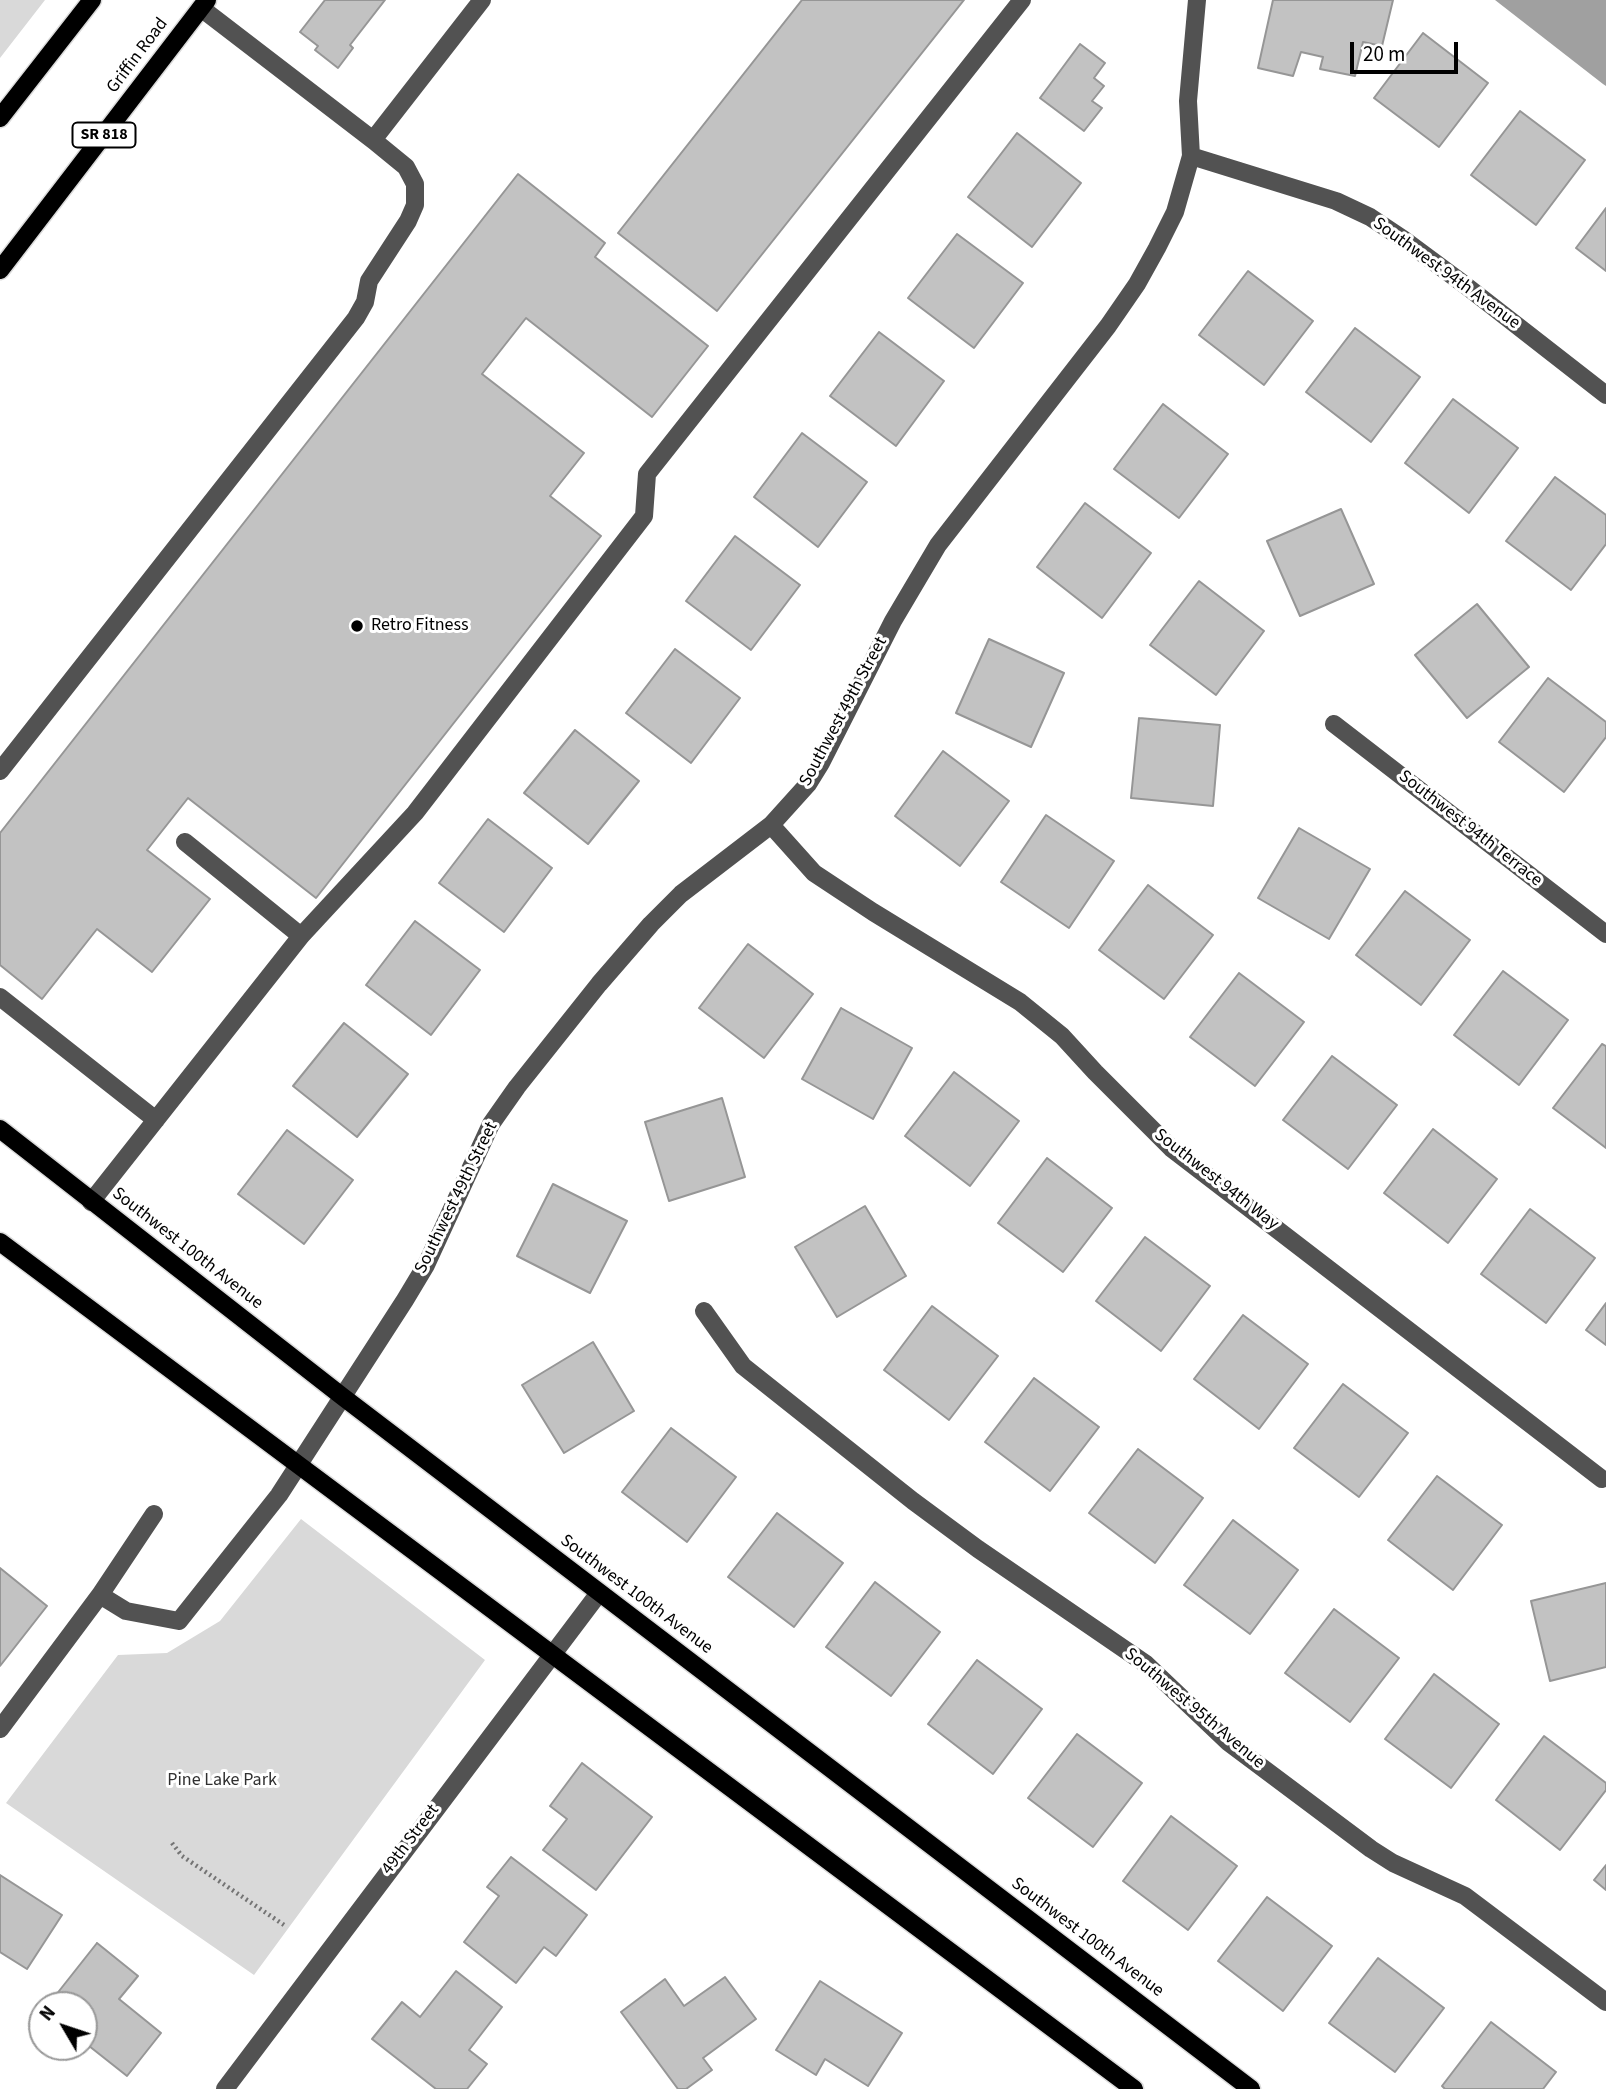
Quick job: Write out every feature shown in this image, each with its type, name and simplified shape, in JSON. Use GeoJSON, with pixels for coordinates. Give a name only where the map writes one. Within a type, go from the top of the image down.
{"type":"FeatureCollection","features":[{"type":"Feature","properties":{"kind":"main road"},"geometry":{"type":"LineString","coordinates":[[0,118],[92,0]]}},
{"type":"Feature","properties":{"kind":"main road","name":"Griffin Road"},"geometry":{"type":"LineString","coordinates":[[0,270],[204,4]]}},
{"type":"Feature","properties":{"kind":"main road","name":"Southwest 100th Avenue"},"geometry":{"type":"LineString","coordinates":[[0,1129],[343,1397],[1251,2089]]}},
{"type":"Feature","properties":{"kind":"main road"},"geometry":{"type":"LineString","coordinates":[[0,1242],[1134,2089]]}},
{"type":"Feature","properties":{"kind":"street"},"geometry":{"type":"LineString","coordinates":[[373,140],[482,0]]}},
{"type":"Feature","properties":{"kind":"street"},"geometry":{"type":"LineString","coordinates":[[91,1202],[300,936],[424,802],[644,516],[646,474],[1022,0]]}},
{"type":"Feature","properties":{"kind":"street","name":"Southwest 49th Street"},"geometry":{"type":"LineString","coordinates":[[100,1595],[126,1611],[179,1621],[279,1495],[343,1397],[426,1265],[491,1124],[517,1087],[599,984],[652,924],[681,894],[771,825],[790,807],[821,763],[892,621],[938,545],[1108,327],[1137,284],[1175,212],[1191,156],[1188,101],[1197,0]]}},
{"type":"Feature","properties":{"kind":"street"},"geometry":{"type":"LineString","coordinates":[[0,771],[356,318],[365,302],[369,281],[408,221],[415,205],[415,184],[406,167],[204,4]]}},
{"type":"Feature","properties":{"kind":"street","name":"Southwest 94th Avenue"},"geometry":{"type":"LineString","coordinates":[[1191,156],[1336,201],[1370,217],[1455,277],[1606,395]]}},
{"type":"Feature","properties":{"kind":"street","name":"Southwest 94th Terrace"},"geometry":{"type":"LineString","coordinates":[[1334,724],[1606,933]]}},
{"type":"Feature","properties":{"kind":"street","name":"Southwest 94th Way"},"geometry":{"type":"LineString","coordinates":[[771,825],[814,873],[1020,1002],[1062,1036],[1171,1148],[1602,1479]]}},
{"type":"Feature","properties":{"kind":"street"},"geometry":{"type":"LineString","coordinates":[[185,842],[300,936]]}},
{"type":"Feature","properties":{"kind":"street"},"geometry":{"type":"LineString","coordinates":[[0,997],[156,1120]]}},
{"type":"Feature","properties":{"kind":"street","name":"Southwest 95th Avenue"},"geometry":{"type":"LineString","coordinates":[[704,1311],[743,1366],[913,1501],[1146,1664],[1228,1742],[1371,1849],[1393,1863],[1465,1896],[1606,2002]]}},
{"type":"Feature","properties":{"kind":"street"},"geometry":{"type":"LineString","coordinates":[[0,1729],[100,1595],[154,1514]]}},
{"type":"Feature","properties":{"kind":"street","name":"49th Street"},"geometry":{"type":"LineString","coordinates":[[225,2089],[599,1593]]}},
{"type":"Feature","properties":{"kind":"path"},"geometry":{"type":"LineString","coordinates":[[172,1843],[182,1856],[284,1925]]}},
{"type":"Feature","properties":{"kind":"green space"},"geometry":{"type":"Polygon","coordinates":[[[0,0],[45,0],[0,58],[0,0]]]}},
{"type":"Feature","properties":{"kind":"green space","name":"Pine Lake Park"},"geometry":{"type":"Polygon","coordinates":[[[301,1519],[485,1660],[254,1975],[6,1803],[118,1655],[167,1653],[220,1621],[301,1519]]]}},
{"type":"Feature","properties":{"kind":"shaded area"},"geometry":{"type":"Polygon","coordinates":[[[1495,0],[1606,0],[1606,86],[1603,84],[1495,0]]]}},
{"type":"Feature","properties":{"kind":"building"},"geometry":{"type":"Polygon","coordinates":[[[325,0],[385,0],[350,45],[353,48],[338,68],[315,50],[318,46],[300,32],[325,0]]]}},
{"type":"Feature","properties":{"kind":"building"},"geometry":{"type":"Polygon","coordinates":[[[802,0],[964,0],[717,311],[618,233],[802,0]]]}},
{"type":"Feature","properties":{"kind":"building"},"geometry":{"type":"Polygon","coordinates":[[[1273,0],[1393,0],[1382,46],[1363,42],[1355,76],[1320,69],[1323,57],[1301,52],[1293,76],[1258,68],[1273,0]]]}},
{"type":"Feature","properties":{"kind":"building"},"geometry":{"type":"Polygon","coordinates":[[[1423,33],[1488,83],[1439,147],[1374,98],[1423,33]]]}},
{"type":"Feature","properties":{"kind":"building"},"geometry":{"type":"Polygon","coordinates":[[[1080,44],[1105,63],[1094,78],[1104,86],[1092,101],[1102,108],[1084,131],[1040,98],[1080,44]]]}},
{"type":"Feature","properties":{"kind":"building"},"geometry":{"type":"Polygon","coordinates":[[[1520,111],[1585,160],[1536,225],[1471,175],[1520,111]]]}},
{"type":"Feature","properties":{"kind":"building"},"geometry":{"type":"Polygon","coordinates":[[[1017,133],[1081,183],[1032,247],[968,197],[1017,133]]]}},
{"type":"Feature","properties":{"kind":"building"},"geometry":{"type":"Polygon","coordinates":[[[518,174],[605,243],[595,257],[708,346],[652,417],[526,318],[482,374],[584,453],[550,496],[601,536],[316,898],[188,798],[147,850],[210,899],[152,972],[97,929],[42,999],[0,965],[0,833],[518,174]]]}},
{"type":"Feature","properties":{"kind":"building"},"geometry":{"type":"Polygon","coordinates":[[[1606,208],[1606,271],[1576,248],[1606,208]]]}},
{"type":"Feature","properties":{"kind":"building"},"geometry":{"type":"Polygon","coordinates":[[[957,234],[1023,283],[974,348],[908,298],[957,234]]]}},
{"type":"Feature","properties":{"kind":"building"},"geometry":{"type":"Polygon","coordinates":[[[1248,271],[1313,321],[1264,385],[1199,335],[1248,271]]]}},
{"type":"Feature","properties":{"kind":"building"},"geometry":{"type":"Polygon","coordinates":[[[1355,328],[1420,377],[1371,442],[1306,392],[1355,328]]]}},
{"type":"Feature","properties":{"kind":"building"},"geometry":{"type":"Polygon","coordinates":[[[879,332],[944,381],[896,446],[830,396],[879,332]]]}},
{"type":"Feature","properties":{"kind":"building"},"geometry":{"type":"Polygon","coordinates":[[[1453,399],[1518,448],[1469,513],[1405,463],[1453,399]]]}},
{"type":"Feature","properties":{"kind":"building"},"geometry":{"type":"Polygon","coordinates":[[[1163,404],[1228,454],[1179,518],[1114,469],[1163,404]]]}},
{"type":"Feature","properties":{"kind":"building"},"geometry":{"type":"Polygon","coordinates":[[[802,433],[867,482],[818,547],[754,497],[802,433]]]}},
{"type":"Feature","properties":{"kind":"building"},"geometry":{"type":"Polygon","coordinates":[[[1555,477],[1606,515],[1606,544],[1571,590],[1506,541],[1555,477]]]}},
{"type":"Feature","properties":{"kind":"building"},"geometry":{"type":"Polygon","coordinates":[[[1085,503],[1151,553],[1102,618],[1037,567],[1085,503]]]}},
{"type":"Feature","properties":{"kind":"building"},"geometry":{"type":"Polygon","coordinates":[[[1341,509],[1374,584],[1300,616],[1267,541],[1341,509]]]}},
{"type":"Feature","properties":{"kind":"building"},"geometry":{"type":"Polygon","coordinates":[[[735,536],[800,585],[751,650],[686,601],[735,536]]]}},
{"type":"Feature","properties":{"kind":"building"},"geometry":{"type":"Polygon","coordinates":[[[1199,581],[1264,631],[1216,695],[1150,645],[1199,581]]]}},
{"type":"Feature","properties":{"kind":"building"},"geometry":{"type":"Polygon","coordinates":[[[1477,604],[1529,667],[1467,718],[1415,655],[1477,604]]]}},
{"type":"Feature","properties":{"kind":"building"},"geometry":{"type":"Polygon","coordinates":[[[989,639],[1064,673],[1031,747],[956,713],[989,639]]]}},
{"type":"Feature","properties":{"kind":"building"},"geometry":{"type":"Polygon","coordinates":[[[675,649],[740,698],[691,763],[626,713],[675,649]]]}},
{"type":"Feature","properties":{"kind":"building"},"geometry":{"type":"Polygon","coordinates":[[[1548,678],[1606,722],[1606,737],[1564,792],[1499,742],[1548,678]]]}},
{"type":"Feature","properties":{"kind":"building"},"geometry":{"type":"Polygon","coordinates":[[[1139,718],[1220,725],[1213,806],[1131,798],[1139,718]]]}},
{"type":"Feature","properties":{"kind":"building"},"geometry":{"type":"Polygon","coordinates":[[[575,730],[639,781],[588,844],[524,793],[575,730]]]}},
{"type":"Feature","properties":{"kind":"building"},"geometry":{"type":"Polygon","coordinates":[[[943,751],[1009,801],[960,866],[895,816],[943,751]]]}},
{"type":"Feature","properties":{"kind":"building"},"geometry":{"type":"Polygon","coordinates":[[[1046,815],[1114,861],[1069,928],[1001,882],[1046,815]]]}},
{"type":"Feature","properties":{"kind":"building"},"geometry":{"type":"Polygon","coordinates":[[[488,819],[552,868],[504,932],[439,883],[488,819]]]}},
{"type":"Feature","properties":{"kind":"building"},"geometry":{"type":"Polygon","coordinates":[[[1299,828],[1370,869],[1329,939],[1258,898],[1299,828]]]}},
{"type":"Feature","properties":{"kind":"building"},"geometry":{"type":"Polygon","coordinates":[[[1148,885],[1213,935],[1164,999],[1099,950],[1148,885]]]}},
{"type":"Feature","properties":{"kind":"building"},"geometry":{"type":"Polygon","coordinates":[[[1405,891],[1470,940],[1421,1005],[1356,955],[1405,891]]]}},
{"type":"Feature","properties":{"kind":"building"},"geometry":{"type":"Polygon","coordinates":[[[415,921],[480,970],[431,1035],[366,985],[415,921]]]}},
{"type":"Feature","properties":{"kind":"building"},"geometry":{"type":"Polygon","coordinates":[[[748,944],[813,994],[764,1058],[699,1008],[748,944]]]}},
{"type":"Feature","properties":{"kind":"building"},"geometry":{"type":"Polygon","coordinates":[[[1503,971],[1568,1020],[1519,1085],[1454,1035],[1503,971]]]}},
{"type":"Feature","properties":{"kind":"building"},"geometry":{"type":"Polygon","coordinates":[[[1239,973],[1304,1022],[1255,1086],[1190,1037],[1239,973]]]}},
{"type":"Feature","properties":{"kind":"building"},"geometry":{"type":"Polygon","coordinates":[[[841,1008],[912,1048],[873,1119],[802,1079],[841,1008]]]}},
{"type":"Feature","properties":{"kind":"building"},"geometry":{"type":"Polygon","coordinates":[[[344,1023],[408,1074],[357,1137],[293,1086],[344,1023]]]}},
{"type":"Feature","properties":{"kind":"building"},"geometry":{"type":"Polygon","coordinates":[[[1602,1044],[1606,1046],[1606,1148],[1553,1108],[1602,1044]]]}},
{"type":"Feature","properties":{"kind":"building"},"geometry":{"type":"Polygon","coordinates":[[[1332,1056],[1397,1105],[1348,1169],[1283,1120],[1332,1056]]]}},
{"type":"Feature","properties":{"kind":"building"},"geometry":{"type":"Polygon","coordinates":[[[954,1072],[1019,1121],[970,1186],[905,1136],[954,1072]]]}},
{"type":"Feature","properties":{"kind":"building"},"geometry":{"type":"Polygon","coordinates":[[[722,1098],[745,1177],[669,1201],[645,1122],[722,1098]]]}},
{"type":"Feature","properties":{"kind":"building"},"geometry":{"type":"Polygon","coordinates":[[[1433,1129],[1497,1179],[1448,1243],[1384,1193],[1433,1129]]]}},
{"type":"Feature","properties":{"kind":"building"},"geometry":{"type":"Polygon","coordinates":[[[287,1130],[353,1180],[304,1244],[238,1194],[287,1130]]]}},
{"type":"Feature","properties":{"kind":"building"},"geometry":{"type":"Polygon","coordinates":[[[1047,1158],[1112,1208],[1063,1272],[998,1223],[1047,1158]]]}},
{"type":"Feature","properties":{"kind":"building"},"geometry":{"type":"Polygon","coordinates":[[[553,1184],[627,1221],[590,1293],[517,1256],[553,1184]]]}},
{"type":"Feature","properties":{"kind":"building"},"geometry":{"type":"Polygon","coordinates":[[[865,1206],[906,1276],[837,1317],[795,1247],[865,1206]]]}},
{"type":"Feature","properties":{"kind":"building"},"geometry":{"type":"Polygon","coordinates":[[[1530,1209],[1595,1258],[1546,1323],[1481,1274],[1530,1209]]]}},
{"type":"Feature","properties":{"kind":"building"},"geometry":{"type":"Polygon","coordinates":[[[1145,1237],[1210,1286],[1161,1351],[1096,1301],[1145,1237]]]}},
{"type":"Feature","properties":{"kind":"building"},"geometry":{"type":"Polygon","coordinates":[[[1606,1303],[1606,1345],[1586,1330],[1606,1303]]]}},
{"type":"Feature","properties":{"kind":"building"},"geometry":{"type":"Polygon","coordinates":[[[932,1306],[998,1356],[949,1420],[884,1370],[932,1306]]]}},
{"type":"Feature","properties":{"kind":"building"},"geometry":{"type":"Polygon","coordinates":[[[1243,1315],[1308,1364],[1259,1429],[1194,1379],[1243,1315]]]}},
{"type":"Feature","properties":{"kind":"building"},"geometry":{"type":"Polygon","coordinates":[[[593,1342],[634,1411],[564,1453],[522,1385],[593,1342]]]}},
{"type":"Feature","properties":{"kind":"building"},"geometry":{"type":"Polygon","coordinates":[[[1034,1378],[1099,1427],[1050,1491],[985,1442],[1034,1378]]]}},
{"type":"Feature","properties":{"kind":"building"},"geometry":{"type":"Polygon","coordinates":[[[1343,1384],[1408,1433],[1359,1497],[1294,1448],[1343,1384]]]}},
{"type":"Feature","properties":{"kind":"building"},"geometry":{"type":"Polygon","coordinates":[[[671,1428],[736,1477],[687,1542],[622,1492],[671,1428]]]}},
{"type":"Feature","properties":{"kind":"building"},"geometry":{"type":"Polygon","coordinates":[[[1138,1449],[1203,1498],[1155,1563],[1089,1513],[1138,1449]]]}},
{"type":"Feature","properties":{"kind":"building"},"geometry":{"type":"Polygon","coordinates":[[[1437,1476],[1502,1525],[1453,1590],[1388,1540],[1437,1476]]]}},
{"type":"Feature","properties":{"kind":"building"},"geometry":{"type":"Polygon","coordinates":[[[777,1513],[843,1563],[794,1627],[728,1577],[777,1513]]]}},
{"type":"Feature","properties":{"kind":"building"},"geometry":{"type":"Polygon","coordinates":[[[1233,1520],[1298,1570],[1250,1634],[1184,1585],[1233,1520]]]}},
{"type":"Feature","properties":{"kind":"building"},"geometry":{"type":"Polygon","coordinates":[[[0,1568],[47,1606],[0,1666],[0,1568]]]}},
{"type":"Feature","properties":{"kind":"building"},"geometry":{"type":"Polygon","coordinates":[[[875,1582],[940,1632],[891,1696],[826,1647],[875,1582]]]}},
{"type":"Feature","properties":{"kind":"building"},"geometry":{"type":"Polygon","coordinates":[[[1606,1583],[1606,1667],[1550,1681],[1531,1601],[1606,1583]]]}},
{"type":"Feature","properties":{"kind":"building"},"geometry":{"type":"Polygon","coordinates":[[[1334,1609],[1399,1658],[1350,1722],[1285,1673],[1334,1609]]]}},
{"type":"Feature","properties":{"kind":"building"},"geometry":{"type":"Polygon","coordinates":[[[977,1660],[1042,1709],[993,1774],[928,1724],[977,1660]]]}},
{"type":"Feature","properties":{"kind":"building"},"geometry":{"type":"Polygon","coordinates":[[[1434,1674],[1499,1724],[1451,1788],[1385,1739],[1434,1674]]]}},
{"type":"Feature","properties":{"kind":"building"},"geometry":{"type":"Polygon","coordinates":[[[1077,1734],[1142,1783],[1093,1847],[1028,1798],[1077,1734]]]}},
{"type":"Feature","properties":{"kind":"building"},"geometry":{"type":"Polygon","coordinates":[[[1544,1736],[1606,1783],[1606,1790],[1560,1850],[1496,1800],[1544,1736]]]}},
{"type":"Feature","properties":{"kind":"building"},"geometry":{"type":"Polygon","coordinates":[[[582,1763],[652,1817],[596,1890],[543,1850],[567,1819],[550,1806],[582,1763]]]}},
{"type":"Feature","properties":{"kind":"building"},"geometry":{"type":"Polygon","coordinates":[[[1171,1816],[1237,1866],[1188,1930],[1123,1881],[1171,1816]]]}},
{"type":"Feature","properties":{"kind":"building"},"geometry":{"type":"Polygon","coordinates":[[[511,1857],[587,1915],[556,1956],[544,1947],[516,1983],[464,1942],[499,1896],[487,1887],[511,1857]]]}},
{"type":"Feature","properties":{"kind":"building"},"geometry":{"type":"Polygon","coordinates":[[[1606,1865],[1606,1890],[1594,1880],[1606,1865]]]}},
{"type":"Feature","properties":{"kind":"building"},"geometry":{"type":"Polygon","coordinates":[[[0,1875],[62,1915],[27,1969],[0,1952],[0,1875]]]}},
{"type":"Feature","properties":{"kind":"building"},"geometry":{"type":"Polygon","coordinates":[[[1267,1897],[1332,1946],[1283,2011],[1218,1961],[1267,1897]]]}},
{"type":"Feature","properties":{"kind":"building"},"geometry":{"type":"Polygon","coordinates":[[[97,1943],[138,1976],[119,1999],[161,2033],[127,2076],[98,2053],[98,1991],[59,1991],[97,1943]]]}},
{"type":"Feature","properties":{"kind":"building"},"geometry":{"type":"Polygon","coordinates":[[[1378,1958],[1444,2008],[1395,2072],[1329,2023],[1378,1958]]]}},
{"type":"Feature","properties":{"kind":"building"},"geometry":{"type":"Polygon","coordinates":[[[456,1971],[502,2007],[469,2050],[487,2064],[467,2089],[436,2089],[372,2039],[402,2002],[420,2017],[456,1971]]]}},
{"type":"Feature","properties":{"kind":"building"},"geometry":{"type":"Polygon","coordinates":[[[725,1977],[756,2019],[703,2058],[712,2070],[686,2089],[678,2089],[621,2012],[665,1979],[684,2006],[725,1977]]]}},
{"type":"Feature","properties":{"kind":"building"},"geometry":{"type":"Polygon","coordinates":[[[820,1981],[902,2033],[868,2086],[825,2059],[816,2075],[776,2050],[820,1981]]]}},
{"type":"Feature","properties":{"kind":"building"},"geometry":{"type":"Polygon","coordinates":[[[1491,2022],[1556,2072],[1543,2089],[1445,2089],[1442,2086],[1491,2022]]]}},
{"type":"Feature","properties":{"kind":"place","name":"Retro Fitness"},"geometry":{"type":"Point","coordinates":[357,626]}}]}
